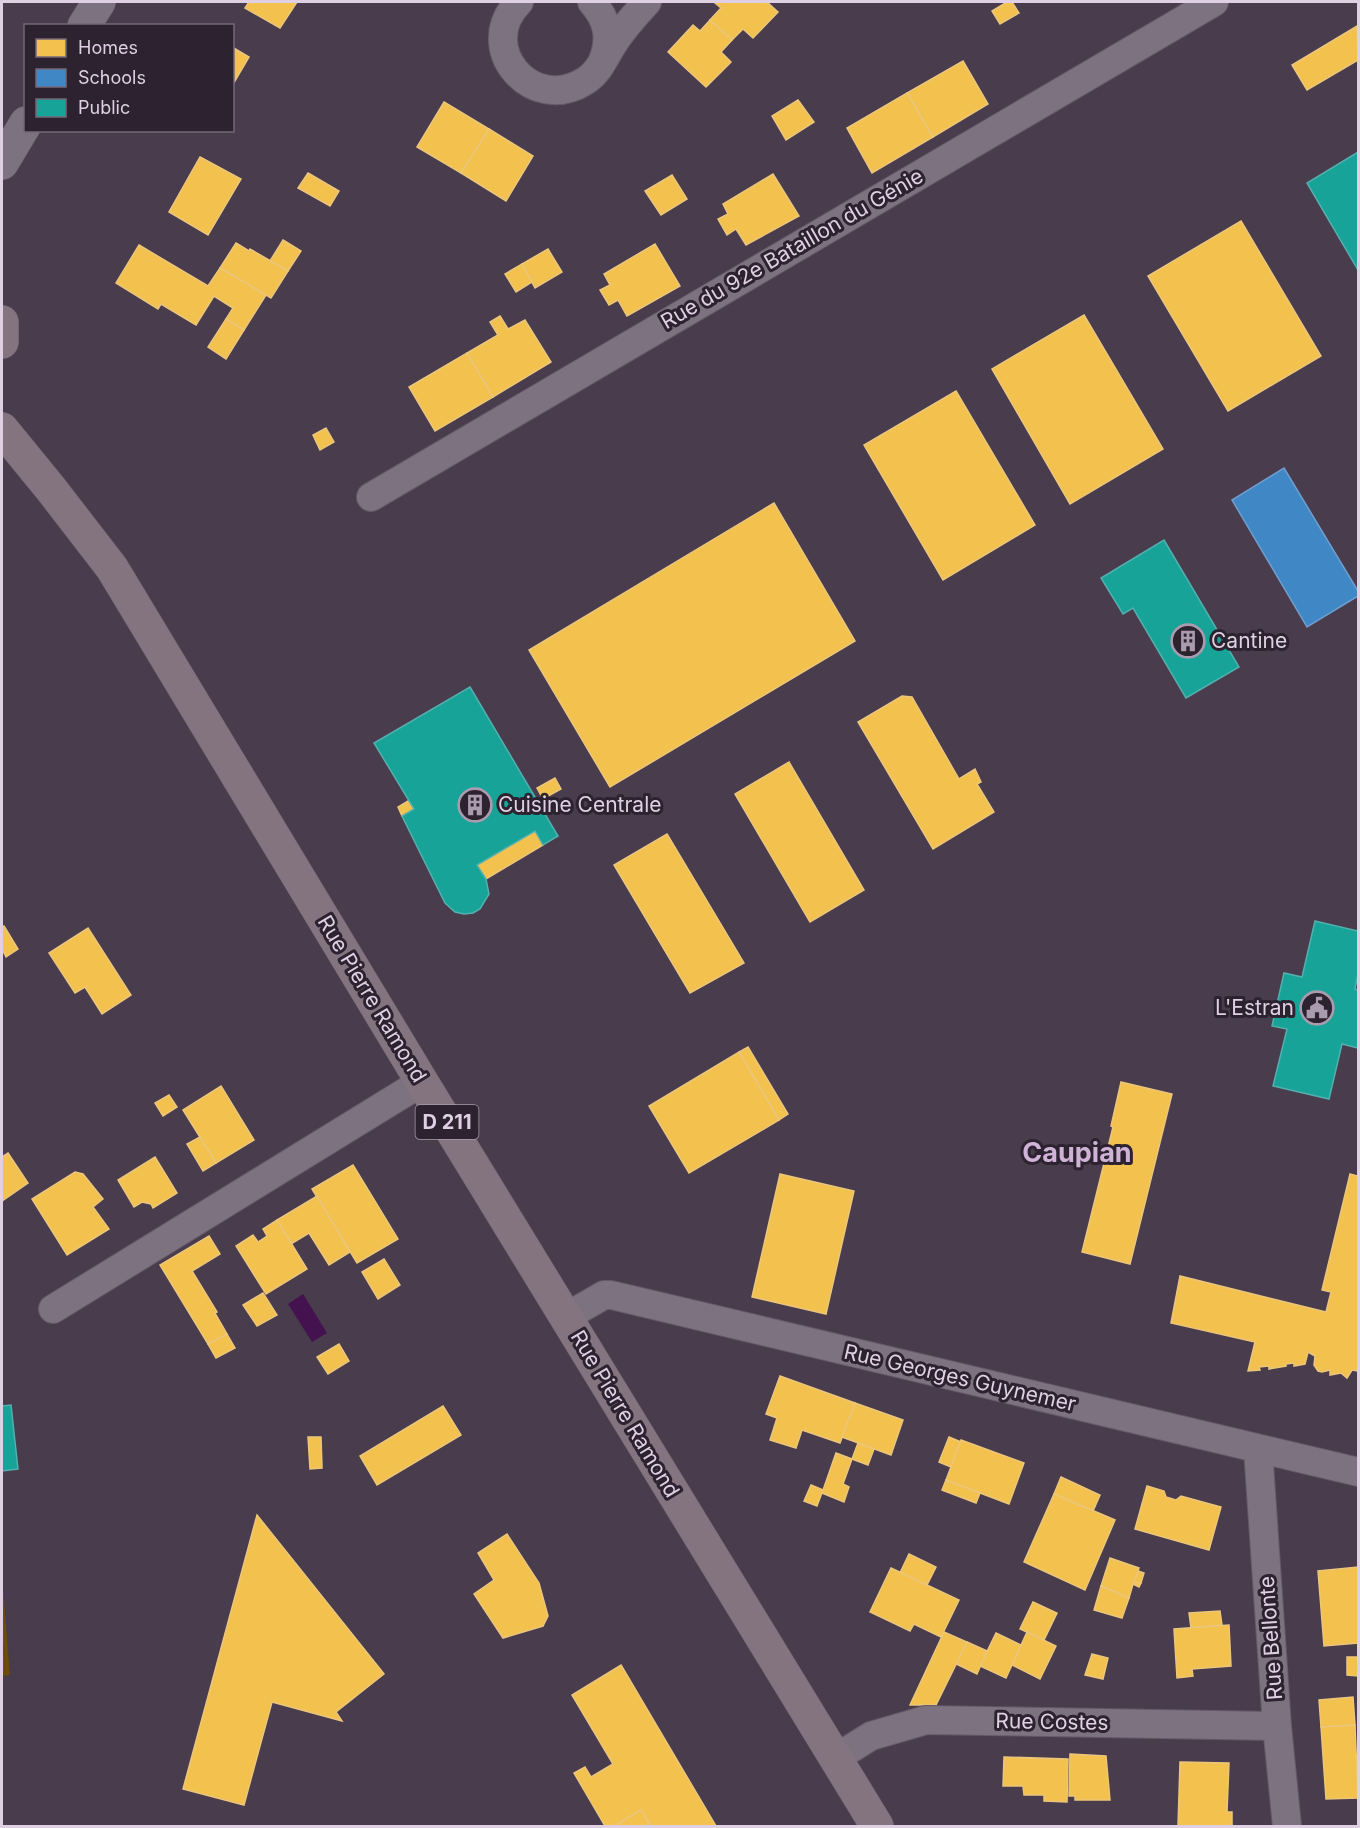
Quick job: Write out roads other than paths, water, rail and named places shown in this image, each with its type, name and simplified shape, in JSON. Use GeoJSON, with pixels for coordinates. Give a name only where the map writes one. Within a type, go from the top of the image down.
{"type":"FeatureCollection","features":[{"type":"Feature","properties":{"kind":"main road"},"geometry":{"type":"LineString","coordinates":[[2,322],[2,342]]}},
{"type":"Feature","properties":{"kind":"main road","name":"Rue Pierre Ramond"},"geometry":{"type":"LineString","coordinates":[[2,429],[112,568],[422,1082],[877,1827]]}},
{"type":"Feature","properties":{"kind":"street"},"geometry":{"type":"LineString","coordinates":[[85,24],[99,2]]}},
{"type":"Feature","properties":{"kind":"street"},"geometry":{"type":"LineString","coordinates":[[519,2],[507,17],[503,34],[505,52],[511,66],[523,80],[539,88],[553,91],[571,88],[587,80],[600,67],[615,40],[646,2]]}},
{"type":"Feature","properties":{"kind":"street"},"geometry":{"type":"LineString","coordinates":[[592,2],[603,14],[608,32],[607,50],[600,67]]}},
{"type":"Feature","properties":{"kind":"street","name":"Rue du 92e Bataillon du Génie"},"geometry":{"type":"LineString","coordinates":[[371,497],[1214,2]]}},
{"type":"Feature","properties":{"kind":"street"},"geometry":{"type":"LineString","coordinates":[[2,163],[24,126]]}},
{"type":"Feature","properties":{"kind":"street"},"geometry":{"type":"LineString","coordinates":[[53,1309],[422,1082]]}},
{"type":"Feature","properties":{"kind":"street","name":"Rue Georges Guynemer"},"geometry":{"type":"LineString","coordinates":[[566,1317],[604,1295],[611,1295],[1359,1472]]}},
{"type":"Feature","properties":{"kind":"street","name":"Rue Bellonte"},"geometry":{"type":"LineString","coordinates":[[1258,1449],[1277,1726],[1287,1827]]}},
{"type":"Feature","properties":{"kind":"street","name":"Rue Costes"},"geometry":{"type":"LineString","coordinates":[[836,1758],[871,1736],[926,1720],[1277,1726]]}},
{"type":"Feature","properties":{"kind":"place","name":"Cantine"},"geometry":{"type":"Point","coordinates":[1188,641]}},
{"type":"Feature","properties":{"kind":"place","name":"Cuisine Centrale"},"geometry":{"type":"Point","coordinates":[475,805]}},
{"type":"Feature","properties":{"kind":"place","name":"L'Estran"},"geometry":{"type":"Point","coordinates":[1317,1008]}},
{"type":"Feature","properties":{"kind":"district","name":"Caupian"},"geometry":{"type":"Point","coordinates":[1077,1153]}}]}
